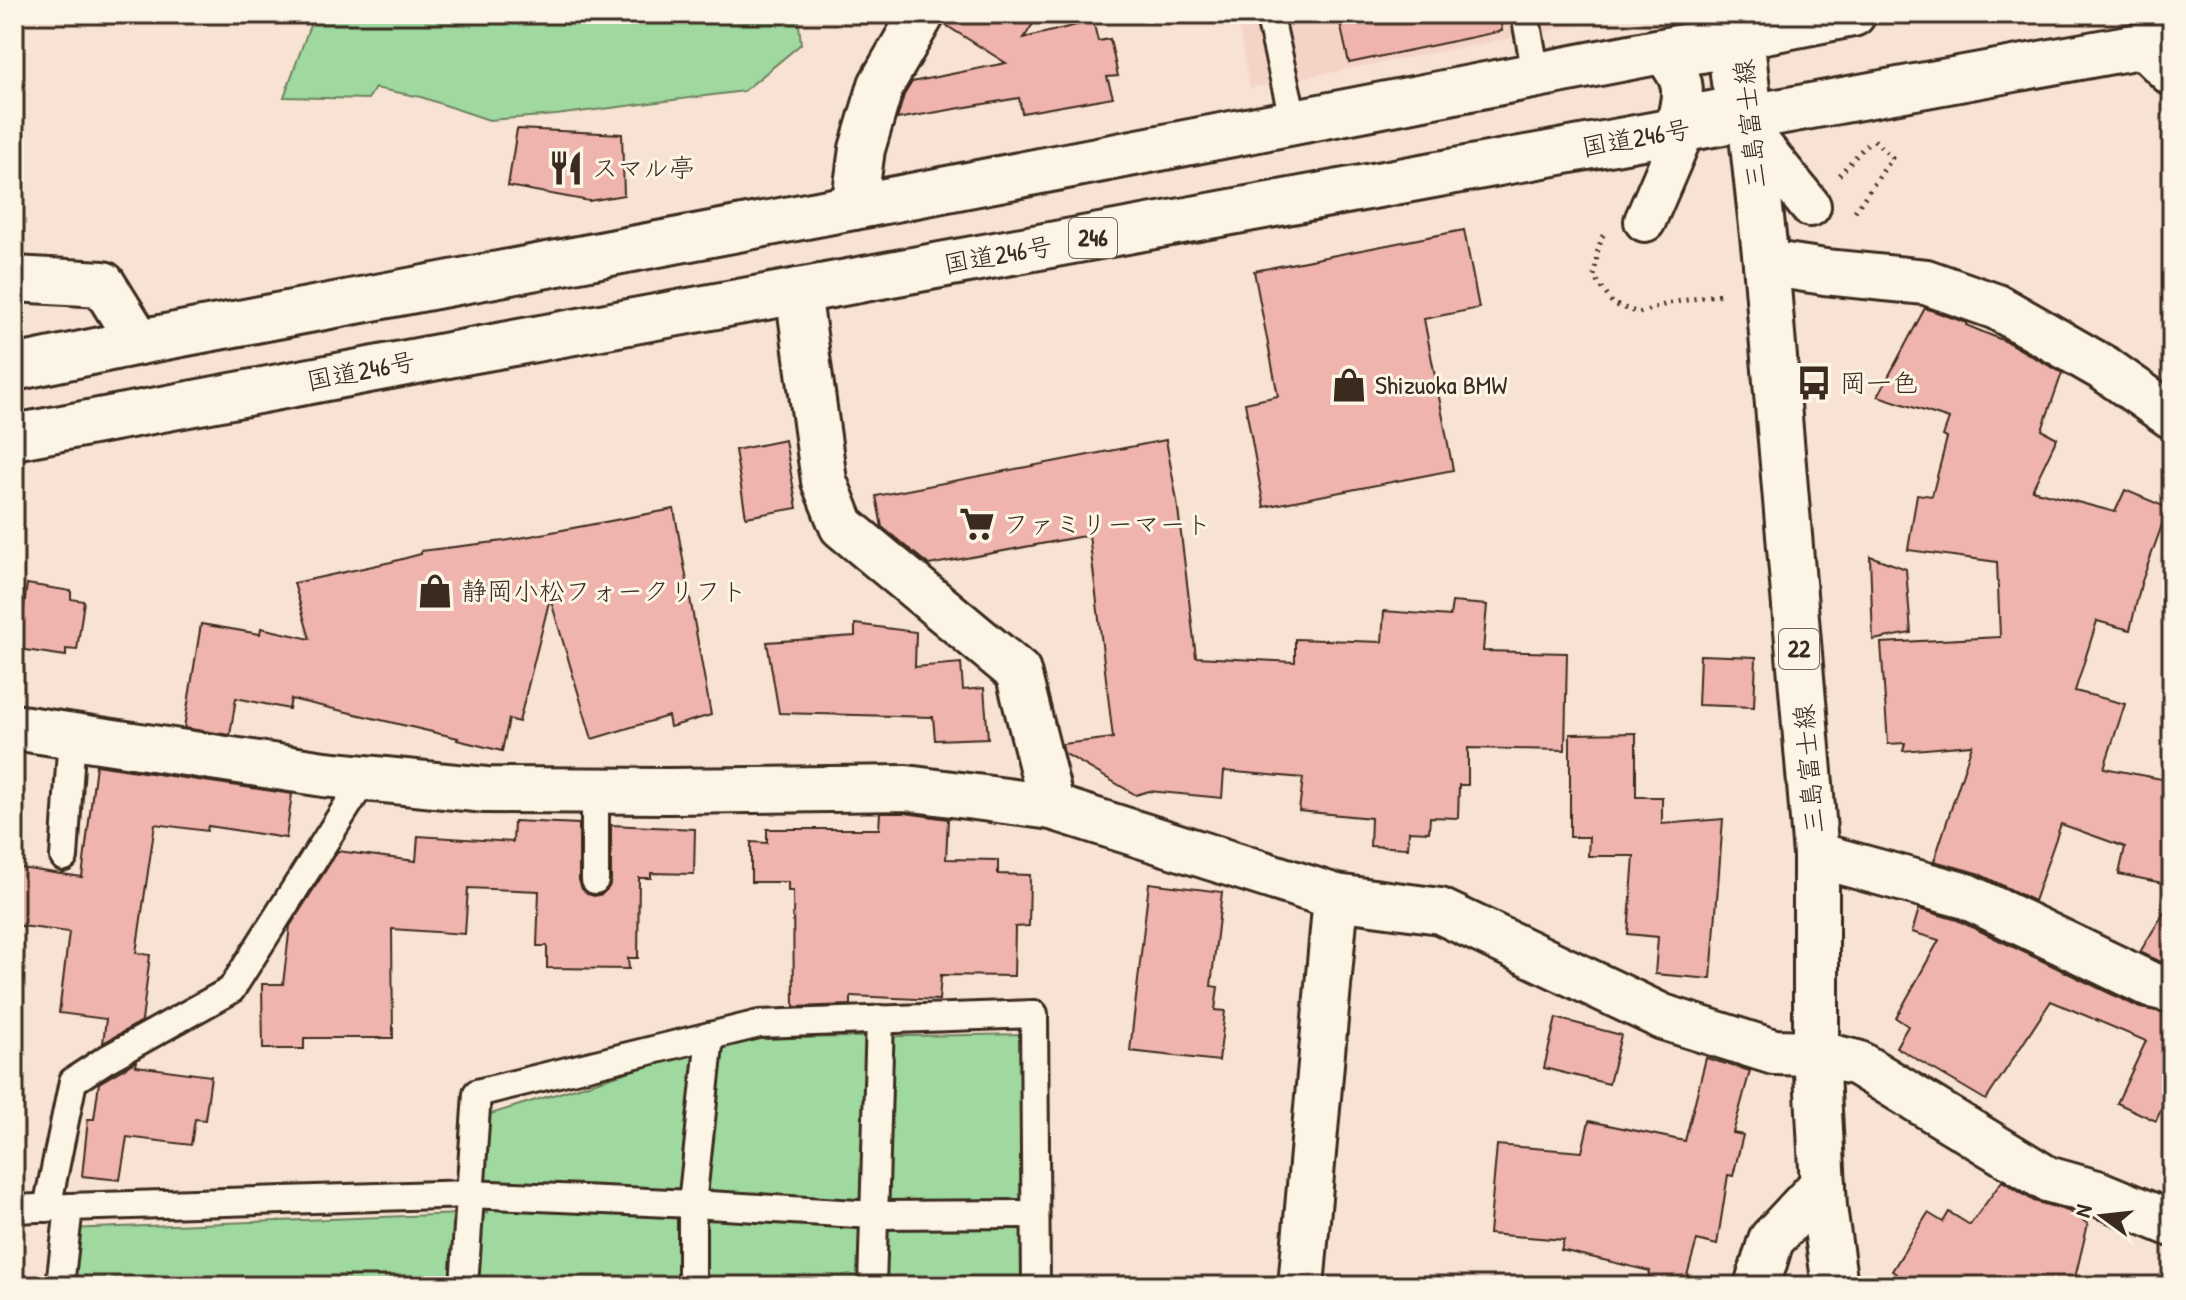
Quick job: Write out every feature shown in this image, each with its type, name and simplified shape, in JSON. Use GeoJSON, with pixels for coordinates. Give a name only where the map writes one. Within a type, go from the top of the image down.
{"type":"FeatureCollection","features":[{"type":"Feature","properties":{"kind":"main road"},"geometry":{"type":"LineString","coordinates":[[854,207],[862,149],[881,85],[922,14]]}},
{"type":"Feature","properties":{"kind":"main road"},"geometry":{"type":"LineString","coordinates":[[14,368],[1536,74],[1741,25],[1853,14]]}},
{"type":"Feature","properties":{"kind":"main road","name":"三島富士線"},"geometry":{"type":"LineString","coordinates":[[1741,25],[1740,113],[1766,263],[1816,855],[1816,1053],[1823,1184],[1835,1286]]}},
{"type":"Feature","properties":{"kind":"main road","name":"国道246号"},"geometry":{"type":"LineString","coordinates":[[14,437],[1571,149],[1740,113],[2163,53]]}},
{"type":"Feature","properties":{"kind":"main road"},"geometry":{"type":"LineString","coordinates":[[1766,263],[1926,282],[1997,307],[2105,369],[2172,416]]}},
{"type":"Feature","properties":{"kind":"main road"},"geometry":{"type":"LineString","coordinates":[[14,279],[103,284],[139,342]]}},
{"type":"Feature","properties":{"kind":"main road"},"geometry":{"type":"LineString","coordinates":[[798,291],[824,481],[842,526],[1018,672],[1052,807]]}},
{"type":"Feature","properties":{"kind":"main road"},"geometry":{"type":"LineString","coordinates":[[14,727],[324,774],[486,790],[906,788],[1052,807],[1336,897],[1440,911],[1663,1017],[1774,1052],[1816,1053],[1857,1063],[2047,1179],[2097,1193],[2172,1224]]}},
{"type":"Feature","properties":{"kind":"main road"},"geometry":{"type":"LineString","coordinates":[[1816,855],[1966,896],[2151,985],[2172,990]]}},
{"type":"Feature","properties":{"kind":"main road"},"geometry":{"type":"LineString","coordinates":[[1301,1286],[1336,897]]}},
{"type":"Feature","properties":{"kind":"main road"},"geometry":{"type":"LineString","coordinates":[[1757,1286],[1771,1240],[1823,1184]]}},
{"type":"Feature","properties":{"kind":"street"},"geometry":{"type":"LineString","coordinates":[[1740,113],[1679,114],[1683,95],[1679,75],[1667,58],[1734,46],[1729,65],[1740,113],[1810,206]]}},
{"type":"Feature","properties":{"kind":"street"},"geometry":{"type":"LineString","coordinates":[[1645,221],[1691,114]]}},
{"type":"Feature","properties":{"kind":"lane"},"geometry":{"type":"LineString","coordinates":[[1269,14],[1294,122]]}},
{"type":"Feature","properties":{"kind":"lane"},"geometry":{"type":"LineString","coordinates":[[1525,14],[1536,74]]}},
{"type":"Feature","properties":{"kind":"lane"},"geometry":{"type":"LineString","coordinates":[[64,857],[72,735]]}},
{"type":"Feature","properties":{"kind":"lane"},"geometry":{"type":"LineString","coordinates":[[60,1286],[58,1207],[73,1081],[231,990],[365,778]]}},
{"type":"Feature","properties":{"kind":"lane"},"geometry":{"type":"LineString","coordinates":[[595,791],[595,880]]}},
{"type":"Feature","properties":{"kind":"lane"},"geometry":{"type":"LineString","coordinates":[[464,1286],[477,1093],[759,1024],[1034,1014],[1036,1286]]}},
{"type":"Feature","properties":{"kind":"lane"},"geometry":{"type":"LineString","coordinates":[[872,1286],[880,1019]]}},
{"type":"Feature","properties":{"kind":"lane"},"geometry":{"type":"LineString","coordinates":[[692,1286],[692,1204],[710,1036]]}},
{"type":"Feature","properties":{"kind":"lane"},"geometry":{"type":"LineString","coordinates":[[14,1209],[470,1194],[874,1215],[1035,1214]]}},
{"type":"Feature","properties":{"kind":"path"},"geometry":{"type":"LineString","coordinates":[[1645,221],[1609,223],[1598,249],[1594,276],[1613,304],[1639,313],[1670,303],[1721,294]]}},
{"type":"Feature","properties":{"kind":"shaded area"},"geometry":{"type":"Polygon","coordinates":[[[1236,14],[1577,14],[1580,25],[1250,88],[1236,14]]]}},
{"type":"Feature","properties":{"kind":"green space"},"geometry":{"type":"Polygon","coordinates":[[[314,14],[798,14],[801,44],[744,91],[556,115],[489,120],[421,97],[375,88],[368,99],[284,97],[314,14]]]}},
{"type":"Feature","properties":{"kind":"green space"},"geometry":{"type":"Polygon","coordinates":[[[1029,1034],[1028,1286],[61,1286],[67,1229],[487,1213],[484,1116],[736,1039],[1029,1034]]]}},
{"type":"Feature","properties":{"kind":"building"},"geometry":{"type":"Polygon","coordinates":[[[947,14],[1039,14],[1024,38],[1093,21],[1098,41],[1110,39],[1118,76],[1107,77],[1113,97],[1022,113],[1019,98],[897,119],[904,95],[912,82],[1006,63],[944,24],[947,14]]]}},
{"type":"Feature","properties":{"kind":"building"},"geometry":{"type":"Polygon","coordinates":[[[1338,14],[1500,14],[1502,31],[1349,63],[1338,14]]]}},
{"type":"Feature","properties":{"kind":"building"},"geometry":{"type":"Polygon","coordinates":[[[517,129],[622,134],[624,195],[589,201],[508,186],[517,129]]]}},
{"type":"Feature","properties":{"kind":"building"},"geometry":{"type":"Polygon","coordinates":[[[1464,230],[1479,308],[1424,319],[1453,470],[1264,507],[1245,403],[1278,396],[1254,271],[1464,230]]]}},
{"type":"Feature","properties":{"kind":"building"},"geometry":{"type":"Polygon","coordinates":[[[1925,308],[1967,323],[2062,373],[2042,430],[2057,438],[2032,490],[2115,512],[2125,490],[2168,508],[2141,584],[2130,630],[2097,621],[2075,691],[2125,704],[2104,768],[2172,781],[2172,885],[2119,874],[2125,847],[2061,824],[2034,901],[1977,873],[1934,861],[1972,745],[1903,751],[1905,743],[1888,744],[1881,643],[2000,637],[1997,562],[1908,550],[1917,494],[1932,496],[1949,419],[1878,396],[1925,308]]]}},
{"type":"Feature","properties":{"kind":"building"},"geometry":{"type":"Polygon","coordinates":[[[785,440],[797,508],[746,517],[735,450],[785,440]]]}},
{"type":"Feature","properties":{"kind":"building"},"geometry":{"type":"Polygon","coordinates":[[[1166,440],[1177,501],[1196,657],[1295,662],[1295,639],[1382,642],[1384,611],[1450,616],[1452,602],[1487,605],[1483,651],[1567,653],[1565,750],[1468,748],[1468,785],[1459,785],[1458,818],[1430,817],[1429,832],[1409,831],[1408,848],[1370,846],[1371,818],[1299,811],[1303,778],[1224,771],[1222,798],[1149,791],[1136,795],[1064,753],[1062,744],[1113,738],[1089,535],[929,565],[882,527],[876,496],[1166,440]]]}},
{"type":"Feature","properties":{"kind":"building"},"geometry":{"type":"Polygon","coordinates":[[[674,509],[711,715],[670,727],[668,716],[592,739],[550,598],[519,722],[509,719],[502,751],[291,699],[289,709],[236,698],[230,735],[184,728],[201,624],[260,634],[261,628],[310,639],[294,583],[391,562],[421,554],[421,551],[504,541],[674,509]]]}},
{"type":"Feature","properties":{"kind":"building"},"geometry":{"type":"Polygon","coordinates":[[[1870,556],[1906,569],[1911,633],[1873,640],[1870,556]]]}},
{"type":"Feature","properties":{"kind":"building"},"geometry":{"type":"Polygon","coordinates":[[[27,584],[71,591],[71,599],[84,601],[77,650],[66,649],[66,656],[18,649],[27,584]]]}},
{"type":"Feature","properties":{"kind":"building"},"geometry":{"type":"Polygon","coordinates":[[[855,624],[916,632],[915,667],[961,663],[963,690],[984,688],[988,738],[935,740],[933,717],[779,713],[767,642],[855,636],[855,624]]]}},
{"type":"Feature","properties":{"kind":"building"},"geometry":{"type":"Polygon","coordinates":[[[1700,655],[1756,657],[1754,707],[1698,705],[1700,655]]]}},
{"type":"Feature","properties":{"kind":"building"},"geometry":{"type":"Polygon","coordinates":[[[1636,733],[1636,797],[1662,797],[1662,824],[1723,819],[1711,979],[1655,974],[1658,937],[1628,934],[1634,856],[1588,856],[1589,837],[1570,837],[1570,734],[1636,733]]]}},
{"type":"Feature","properties":{"kind":"building"},"geometry":{"type":"Polygon","coordinates":[[[96,765],[292,794],[286,838],[208,826],[207,831],[155,824],[136,953],[150,955],[142,1021],[103,1043],[106,1019],[59,1013],[69,932],[14,925],[14,867],[82,877],[96,765]]]}},
{"type":"Feature","properties":{"kind":"building"},"geometry":{"type":"Polygon","coordinates":[[[880,813],[948,819],[946,859],[998,860],[998,874],[1030,875],[1029,926],[1015,927],[1014,976],[941,975],[939,1000],[851,996],[851,1005],[794,1007],[793,891],[788,891],[788,882],[751,882],[751,842],[767,843],[767,829],[879,829],[880,813]]]}},
{"type":"Feature","properties":{"kind":"building"},"geometry":{"type":"Polygon","coordinates":[[[514,821],[579,824],[579,880],[582,889],[594,896],[602,894],[611,880],[611,825],[695,829],[694,874],[651,873],[651,878],[639,878],[638,958],[628,958],[629,969],[547,968],[547,946],[537,946],[539,891],[468,888],[465,934],[392,929],[393,1038],[304,1038],[304,1049],[263,1049],[262,984],[283,984],[290,926],[338,851],[416,861],[418,836],[513,842],[514,821]]]}},
{"type":"Feature","properties":{"kind":"building"},"geometry":{"type":"Polygon","coordinates":[[[1149,883],[1222,892],[1211,986],[1218,987],[1215,1010],[1225,1011],[1219,1061],[1130,1051],[1149,883]]]}},
{"type":"Feature","properties":{"kind":"building"},"geometry":{"type":"Polygon","coordinates":[[[2172,899],[2172,964],[2140,952],[2172,899]]]}},
{"type":"Feature","properties":{"kind":"building"},"geometry":{"type":"Polygon","coordinates":[[[1919,909],[1957,920],[2140,1008],[2172,1014],[2172,1084],[2156,1121],[2117,1103],[2146,1041],[2051,1001],[1986,1100],[1896,1047],[1908,1026],[1896,1018],[1939,940],[1912,932],[1919,909]]]}},
{"type":"Feature","properties":{"kind":"building"},"geometry":{"type":"Polygon","coordinates":[[[1556,1018],[1621,1035],[1609,1084],[1544,1068],[1556,1018]]]}},
{"type":"Feature","properties":{"kind":"building"},"geometry":{"type":"Polygon","coordinates":[[[1706,1058],[1750,1071],[1733,1133],[1743,1135],[1733,1176],[1728,1175],[1717,1245],[1697,1240],[1684,1286],[1647,1286],[1650,1271],[1561,1250],[1564,1240],[1489,1234],[1497,1145],[1582,1152],[1589,1121],[1685,1141],[1706,1058]]]}},
{"type":"Feature","properties":{"kind":"building"},"geometry":{"type":"Polygon","coordinates":[[[137,1061],[136,1066],[211,1076],[205,1120],[195,1119],[191,1145],[127,1137],[120,1180],[82,1176],[88,1119],[94,1119],[99,1083],[137,1061]]]}},
{"type":"Feature","properties":{"kind":"building"},"geometry":{"type":"Polygon","coordinates":[[[2002,1181],[2034,1201],[2068,1211],[2088,1224],[2073,1286],[1915,1286],[1892,1271],[1928,1213],[1943,1222],[1949,1212],[1970,1225],[2002,1181]]]}},
{"type":"Feature","properties":{"kind":"place","name":"スマル亭"},"geometry":{"type":"Point","coordinates":[566,168]}},
{"type":"Feature","properties":{"kind":"place","name":"岡一色"},"geometry":{"type":"Point","coordinates":[1814,383]}},
{"type":"Feature","properties":{"kind":"place","name":"Shizuoka BMW"},"geometry":{"type":"Point","coordinates":[1349,385]}},
{"type":"Feature","properties":{"kind":"place","name":"ファミリーマート"},"geometry":{"type":"Point","coordinates":[977,524]}},
{"type":"Feature","properties":{"kind":"place","name":"静岡小松フォークリフト"},"geometry":{"type":"Point","coordinates":[435,591]}}]}
